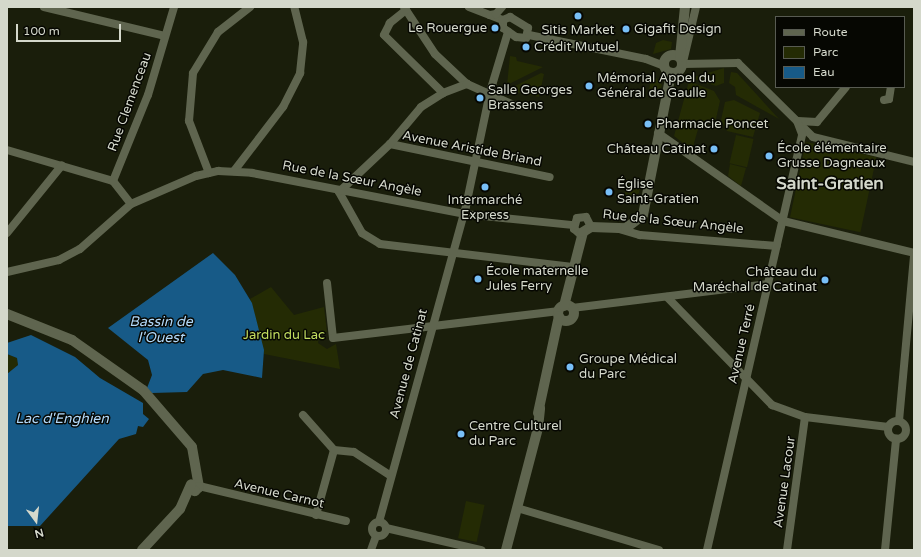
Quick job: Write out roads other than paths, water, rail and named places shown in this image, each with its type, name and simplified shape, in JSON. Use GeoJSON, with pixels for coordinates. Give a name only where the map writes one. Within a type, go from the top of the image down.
{"type":"FeatureCollection","features":[{"type":"Feature","properties":{"kind":"street"},"geometry":{"type":"LineString","coordinates":[[44,7],[165,36]]}},
{"type":"Feature","properties":{"kind":"street","name":"Rue Clemenceau"},"geometry":{"type":"LineString","coordinates":[[113,181],[148,95],[174,7]]}},
{"type":"Feature","properties":{"kind":"street"},"geometry":{"type":"LineString","coordinates":[[209,173],[189,121],[194,73],[218,32],[250,7]]}},
{"type":"Feature","properties":{"kind":"street"},"geometry":{"type":"LineString","coordinates":[[234,171],[283,107],[300,73],[303,42],[294,7]]}},
{"type":"Feature","properties":{"kind":"street"},"geometry":{"type":"LineString","coordinates":[[469,7],[490,15],[522,23],[528,28],[529,35]]}},
{"type":"Feature","properties":{"kind":"street"},"geometry":{"type":"LineString","coordinates":[[490,15],[496,14],[503,7]]}},
{"type":"Feature","properties":{"kind":"street"},"geometry":{"type":"LineString","coordinates":[[503,7],[508,32],[521,39],[529,35],[646,59],[674,63],[738,63],[813,137],[914,162]]}},
{"type":"Feature","properties":{"kind":"street"},"geometry":{"type":"LineString","coordinates":[[618,229],[633,226],[643,215],[658,133],[685,7]]}},
{"type":"Feature","properties":{"kind":"street"},"geometry":{"type":"LineString","coordinates":[[674,63],[696,7]]}},
{"type":"Feature","properties":{"kind":"street"},"geometry":{"type":"LineString","coordinates":[[443,93],[384,35],[390,23],[405,8],[435,54],[467,84],[490,92],[516,106]]}},
{"type":"Feature","properties":{"kind":"street","name":"Avenue de Catinat"},"geometry":{"type":"LineString","coordinates":[[371,550],[376,536],[372,526],[379,522],[431,324],[464,214],[490,92],[508,32]]}},
{"type":"Feature","properties":{"kind":"street"},"geometry":{"type":"LineString","coordinates":[[467,84],[443,93],[421,107],[390,144],[339,192],[350,217],[370,239],[380,244],[452,254],[573,267]]}},
{"type":"Feature","properties":{"kind":"street"},"geometry":{"type":"LineString","coordinates":[[827,140],[817,132],[818,122],[845,88]]}},
{"type":"Feature","properties":{"kind":"street"},"geometry":{"type":"LineString","coordinates":[[884,100],[889,99],[891,88]]}},
{"type":"Feature","properties":{"kind":"street"},"geometry":{"type":"LineString","coordinates":[[797,121],[818,122]]}},
{"type":"Feature","properties":{"kind":"street","name":"Avenue Terré"},"geometry":{"type":"LineString","coordinates":[[707,550],[802,134],[797,121]]}},
{"type":"Feature","properties":{"kind":"street"},"geometry":{"type":"LineString","coordinates":[[658,133],[783,221],[914,253]]}},
{"type":"Feature","properties":{"kind":"street","name":"Avenue Aristide Briand"},"geometry":{"type":"LineString","coordinates":[[390,144],[550,177]]}},
{"type":"Feature","properties":{"kind":"street"},"geometry":{"type":"LineString","coordinates":[[7,150],[113,181],[131,204]]}},
{"type":"Feature","properties":{"kind":"street"},"geometry":{"type":"LineString","coordinates":[[7,233],[62,165]]}},
{"type":"Feature","properties":{"kind":"street","name":"Rue de la Sœur Angèle"},"geometry":{"type":"LineString","coordinates":[[7,272],[59,260],[80,249],[131,204],[150,193],[209,173],[234,171],[339,192],[464,214],[573,225]]}},
{"type":"Feature","properties":{"kind":"street"},"geometry":{"type":"LineString","coordinates":[[508,548],[549,366],[564,312],[581,235],[591,227],[588,219],[582,217],[573,225],[581,235]]}},
{"type":"Feature","properties":{"kind":"street","name":"Rue de la Sœur Angèle"},"geometry":{"type":"LineString","coordinates":[[591,227],[618,229],[640,234],[777,246]]}},
{"type":"Feature","properties":{"kind":"street"},"geometry":{"type":"LineString","coordinates":[[899,421],[914,257]]}},
{"type":"Feature","properties":{"kind":"street"},"geometry":{"type":"LineString","coordinates":[[327,283],[333,338],[431,324],[564,312],[768,284]]}},
{"type":"Feature","properties":{"kind":"street"},"geometry":{"type":"LineString","coordinates":[[667,297],[746,381],[772,405],[805,417],[888,427],[899,421]]}},
{"type":"Feature","properties":{"kind":"street"},"geometry":{"type":"LineString","coordinates":[[7,314],[72,340],[136,384],[188,440],[196,472],[196,488],[178,516],[146,550]]}},
{"type":"Feature","properties":{"kind":"street"},"geometry":{"type":"LineString","coordinates":[[303,415],[334,450],[354,452],[390,476]]}},
{"type":"Feature","properties":{"kind":"street","name":"Avenue Lacour"},"geometry":{"type":"LineString","coordinates":[[787,550],[805,417]]}},
{"type":"Feature","properties":{"kind":"street"},"geometry":{"type":"LineString","coordinates":[[896,439],[910,432],[899,421]]}},
{"type":"Feature","properties":{"kind":"street"},"geometry":{"type":"LineString","coordinates":[[888,427],[890,435],[896,439]]}},
{"type":"Feature","properties":{"kind":"street"},"geometry":{"type":"LineString","coordinates":[[885,550],[896,439]]}},
{"type":"Feature","properties":{"kind":"street"},"geometry":{"type":"LineString","coordinates":[[316,514],[334,450]]}},
{"type":"Feature","properties":{"kind":"street"},"geometry":{"type":"LineString","coordinates":[[142,550],[180,509],[196,488]]}},
{"type":"Feature","properties":{"kind":"street","name":"Avenue Carnot"},"geometry":{"type":"LineString","coordinates":[[196,488],[346,521]]}},
{"type":"Feature","properties":{"kind":"street"},"geometry":{"type":"LineString","coordinates":[[518,508],[659,550]]}},
{"type":"Feature","properties":{"kind":"street"},"geometry":{"type":"LineString","coordinates":[[379,522],[386,528],[481,550]]}},
{"type":"Feature","properties":{"kind":"street"},"geometry":{"type":"LineString","coordinates":[[376,536],[384,534],[386,528]]}},
{"type":"Feature","properties":{"kind":"water","name":"Bassin de l'Ouest"},"geometry":{"type":"Polygon","coordinates":[[[213,253],[235,275],[252,303],[264,350],[262,378],[223,370],[203,374],[187,392],[152,393],[147,388],[152,375],[148,360],[108,328],[213,253]]]}},
{"type":"Feature","properties":{"kind":"water","name":"Lac d'Enghien"},"geometry":{"type":"Polygon","coordinates":[[[31,335],[75,357],[100,378],[143,403],[143,414],[149,419],[143,427],[138,426],[136,434],[119,439],[40,526],[7,526],[7,374],[18,365],[17,358],[7,354],[7,343],[31,335]]]}},
{"type":"Feature","properties":{"kind":"place","name":"Sitis Market"},"geometry":{"type":"Point","coordinates":[578,16]}},
{"type":"Feature","properties":{"kind":"place","name":"Le Rouergue"},"geometry":{"type":"Point","coordinates":[495,28]}},
{"type":"Feature","properties":{"kind":"place","name":"Gigafit Design"},"geometry":{"type":"Point","coordinates":[626,29]}},
{"type":"Feature","properties":{"kind":"place","name":"Crédit Mutuel"},"geometry":{"type":"Point","coordinates":[526,47]}},
{"type":"Feature","properties":{"kind":"place","name":"Mémorial Appel du Général de Gaulle"},"geometry":{"type":"Point","coordinates":[589,86]}},
{"type":"Feature","properties":{"kind":"place","name":"Salle Georges Brassens"},"geometry":{"type":"Point","coordinates":[480,98]}},
{"type":"Feature","properties":{"kind":"place","name":"Pharmacie Poncet"},"geometry":{"type":"Point","coordinates":[648,124]}},
{"type":"Feature","properties":{"kind":"place","name":"Château Catinat"},"geometry":{"type":"Point","coordinates":[714,149]}},
{"type":"Feature","properties":{"kind":"place","name":"École élémentaire Grusse Dagneaux"},"geometry":{"type":"Point","coordinates":[769,156]}},
{"type":"Feature","properties":{"kind":"place","name":"Intermarché Express"},"geometry":{"type":"Point","coordinates":[485,187]}},
{"type":"Feature","properties":{"kind":"place","name":"Église Saint-Gratien"},"geometry":{"type":"Point","coordinates":[609,192]}},
{"type":"Feature","properties":{"kind":"place","name":"École maternelle Jules Ferry"},"geometry":{"type":"Point","coordinates":[478,279]}},
{"type":"Feature","properties":{"kind":"place","name":"Château du Maréchal de Catinat"},"geometry":{"type":"Point","coordinates":[825,280]}},
{"type":"Feature","properties":{"kind":"place","name":"Groupe Médical du Parc"},"geometry":{"type":"Point","coordinates":[570,367]}},
{"type":"Feature","properties":{"kind":"place","name":"Centre Culturel du Parc"},"geometry":{"type":"Point","coordinates":[461,434]}},
{"type":"Feature","properties":{"kind":"district","name":"Saint-Gratien"},"geometry":{"type":"Point","coordinates":[830,184]}},
{"type":"Feature","properties":{"kind":"park label","name":"Jardin du Lac"},"geometry":{"type":"Point","coordinates":[284,335]}}]}
